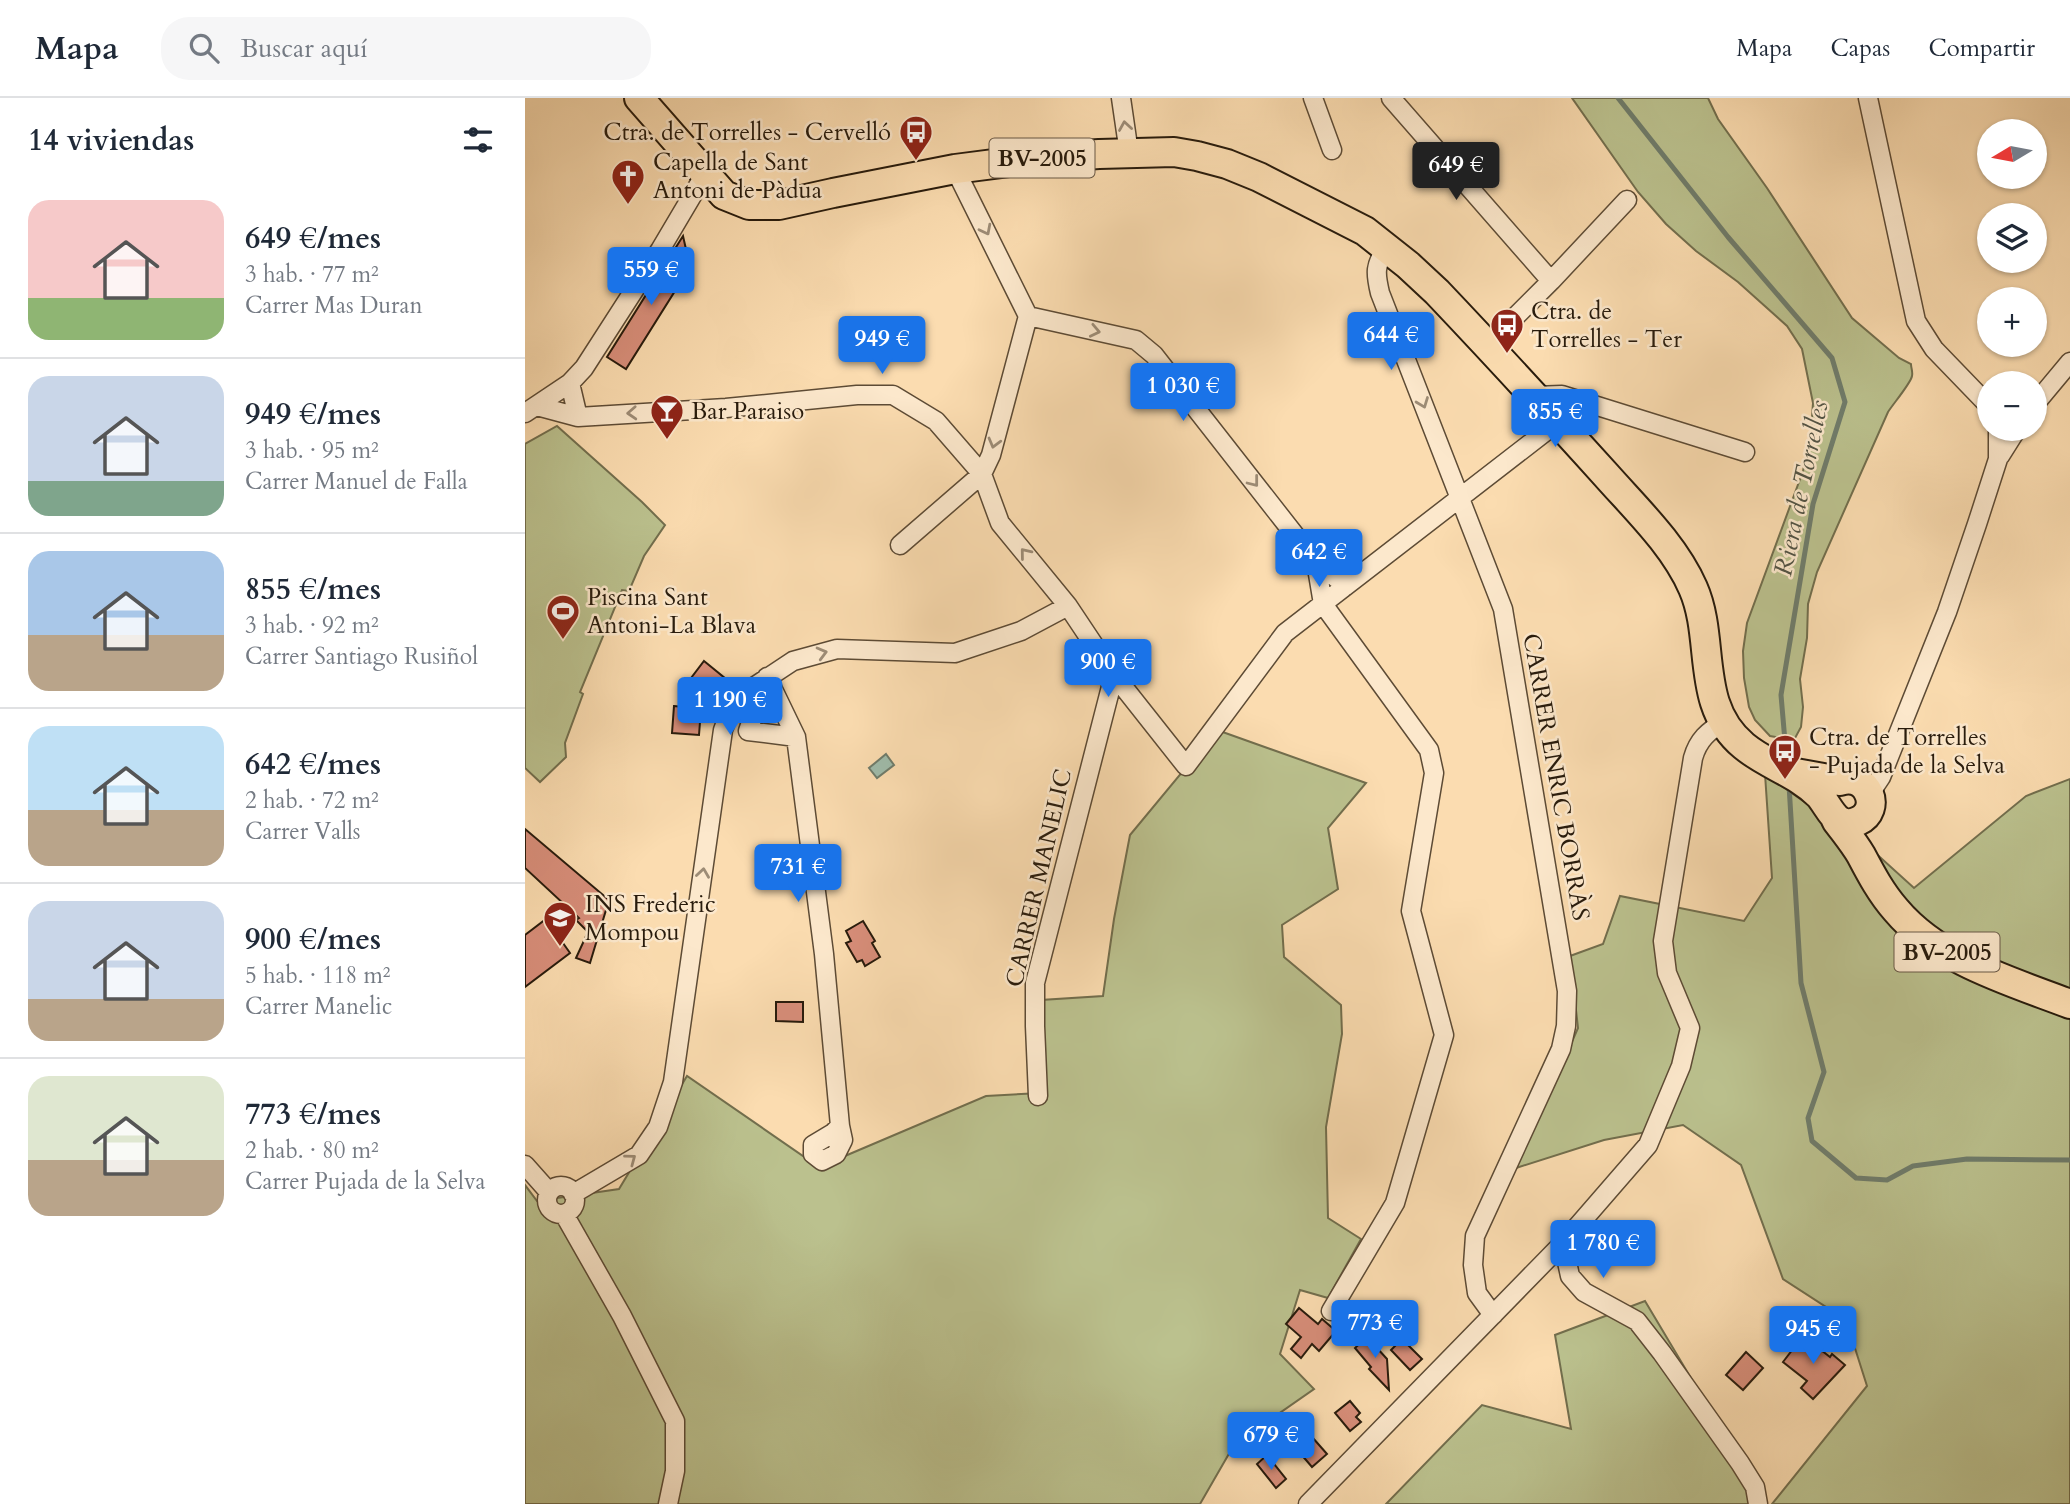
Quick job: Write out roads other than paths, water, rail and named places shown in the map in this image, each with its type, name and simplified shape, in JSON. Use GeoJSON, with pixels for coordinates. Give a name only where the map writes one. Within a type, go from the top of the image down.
{"type":"FeatureCollection","features":[{"type":"Feature","properties":{"kind":"main road","name":"BV-2005"},"geometry":{"type":"LineString","coordinates":[[639,98],[724,195],[749,205],[779,205],[955,169],[1041,158],[1174,152],[1227,164],[1259,177],[1365,231],[1437,292],[1558,422],[1681,564],[1696,598],[1702,623],[1713,699],[1733,735],[1744,746],[1790,772],[1818,794],[1847,804],[1860,854],[1894,909],[1914,929],[1976,967],[2070,1003]]}},
{"type":"Feature","properties":{"kind":"street"},"geometry":{"type":"LineString","coordinates":[[1121,98],[1129,153]]}},
{"type":"Feature","properties":{"kind":"street"},"geometry":{"type":"LineString","coordinates":[[1313,98],[1332,150]]}},
{"type":"Feature","properties":{"kind":"street"},"geometry":{"type":"LineString","coordinates":[[1391,98],[1551,281]]}},
{"type":"Feature","properties":{"kind":"street"},"geometry":{"type":"LineString","coordinates":[[1868,98],[1916,321],[1934,349],[1977,394]]}},
{"type":"Feature","properties":{"kind":"street"},"geometry":{"type":"LineString","coordinates":[[900,545],[982,474],[991,455],[1028,316],[955,169]]}},
{"type":"Feature","properties":{"kind":"street"},"geometry":{"type":"LineString","coordinates":[[531,409],[570,383],[584,368],[705,174]]}},
{"type":"Feature","properties":{"kind":"street"},"geometry":{"type":"LineString","coordinates":[[1487,345],[1627,200]]}},
{"type":"Feature","properties":{"kind":"street","name":"CARRER ENRIC BORRÀS"},"geometry":{"type":"LineString","coordinates":[[1386,248],[1378,262],[1376,274],[1380,293],[1503,609],[1567,991],[1566,1026],[1561,1049],[1475,1236],[1473,1265],[1477,1293],[1493,1315]]}},
{"type":"Feature","properties":{"kind":"street"},"geometry":{"type":"LineString","coordinates":[[1028,316],[1136,340],[1154,355],[1316,562],[1346,586]]}},
{"type":"Feature","properties":{"kind":"street"},"geometry":{"type":"LineString","coordinates":[[2047,390],[2070,362]]}},
{"type":"Feature","properties":{"kind":"street"},"geometry":{"type":"LineString","coordinates":[[570,383],[578,416]]}},
{"type":"Feature","properties":{"kind":"street"},"geometry":{"type":"LineString","coordinates":[[1534,396],[1562,394],[1745,452]]}},
{"type":"Feature","properties":{"kind":"street"},"geometry":{"type":"LineString","coordinates":[[531,409],[578,416],[726,408],[857,395],[893,395],[936,421],[982,474],[1000,523],[1068,606],[1114,675],[1186,766],[1285,633],[1558,422]]}},
{"type":"Feature","properties":{"kind":"street"},"geometry":{"type":"LineString","coordinates":[[1998,441],[1998,459]]}},
{"type":"Feature","properties":{"kind":"street"},"geometry":{"type":"LineString","coordinates":[[1847,804],[1881,778],[1947,612],[1998,459],[2009,441]]}},
{"type":"Feature","properties":{"kind":"street"},"geometry":{"type":"LineString","coordinates":[[1316,562],[1323,604],[1429,750],[1434,773],[1411,911],[1444,1035],[1395,1203],[1331,1311]]}},
{"type":"Feature","properties":{"kind":"street"},"geometry":{"type":"LineString","coordinates":[[573,1194],[639,1155],[658,1127],[673,1082],[723,730],[734,700],[793,661],[837,649],[955,653],[1021,631],[1068,606]]}},
{"type":"Feature","properties":{"kind":"street","name":"CARRER MANELIC"},"geometry":{"type":"LineString","coordinates":[[1038,1096],[1035,983],[1114,675]]}},
{"type":"Feature","properties":{"kind":"street"},"geometry":{"type":"LineString","coordinates":[[767,677],[796,737],[824,954],[840,1126]]}},
{"type":"Feature","properties":{"kind":"street"},"geometry":{"type":"LineString","coordinates":[[767,677],[748,731],[796,737]]}},
{"type":"Feature","properties":{"kind":"street"},"geometry":{"type":"LineString","coordinates":[[1308,1504],[1563,1243],[1648,1146],[1681,1066],[1690,1028],[1667,972],[1663,941],[1697,743],[1724,722]]}},
{"type":"Feature","properties":{"kind":"street"},"geometry":{"type":"LineString","coordinates":[[525,1165],[549,1192]]}},
{"type":"Feature","properties":{"kind":"street"},"geometry":{"type":"LineString","coordinates":[[562,1186],[573,1194],[573,1207],[564,1214],[550,1210],[547,1199],[549,1192],[562,1186]]}},
{"type":"Feature","properties":{"kind":"street"},"geometry":{"type":"LineString","coordinates":[[564,1214],[622,1316],[675,1421],[675,1471],[668,1504]]}},
{"type":"Feature","properties":{"kind":"street"},"geometry":{"type":"LineString","coordinates":[[1563,1243],[1570,1276],[1584,1292],[1637,1321],[1663,1353],[1740,1463],[1755,1487],[1758,1504]]}},
{"type":"Feature","properties":{"kind":"waterway","name":"Riera de Torrelles"},"geometry":{"type":"LineString","coordinates":[[1618,98],[1728,237],[1832,358],[1845,402],[1813,504],[1781,695],[1786,753]]}},
{"type":"Feature","properties":{"kind":"waterway","name":"Riera de Torrelles"},"geometry":{"type":"LineString","coordinates":[[1789,785],[1801,983],[1824,1072],[1808,1118],[1812,1141],[1856,1178],[1887,1180],[1913,1166],[1967,1159],[2070,1160]]}},
{"type":"Feature","properties":{"kind":"place","name":"Ctra. de Torrelles - Cervelló"},"geometry":{"type":"Point","coordinates":[916,162]}},
{"type":"Feature","properties":{"kind":"place","name":"Capella de Sant Antoni de Pàdua"},"geometry":{"type":"Point","coordinates":[628,206]}},
{"type":"Feature","properties":{"kind":"place","name":"Ctra. de Torrelles - Ter"},"geometry":{"type":"Point","coordinates":[1507,355]}},
{"type":"Feature","properties":{"kind":"place","name":"Bar Paraiso"},"geometry":{"type":"Point","coordinates":[667,441]}},
{"type":"Feature","properties":{"kind":"place","name":"Piscina Sant Antoni-La Blava"},"geometry":{"type":"Point","coordinates":[563,641]}},
{"type":"Feature","properties":{"kind":"place","name":"Ctra. de Torrelles - Pujada de la Selva"},"geometry":{"type":"Point","coordinates":[1785,781]}},
{"type":"Feature","properties":{"kind":"place","name":"INS Frederic Mompou"},"geometry":{"type":"Point","coordinates":[560,948]}}]}
